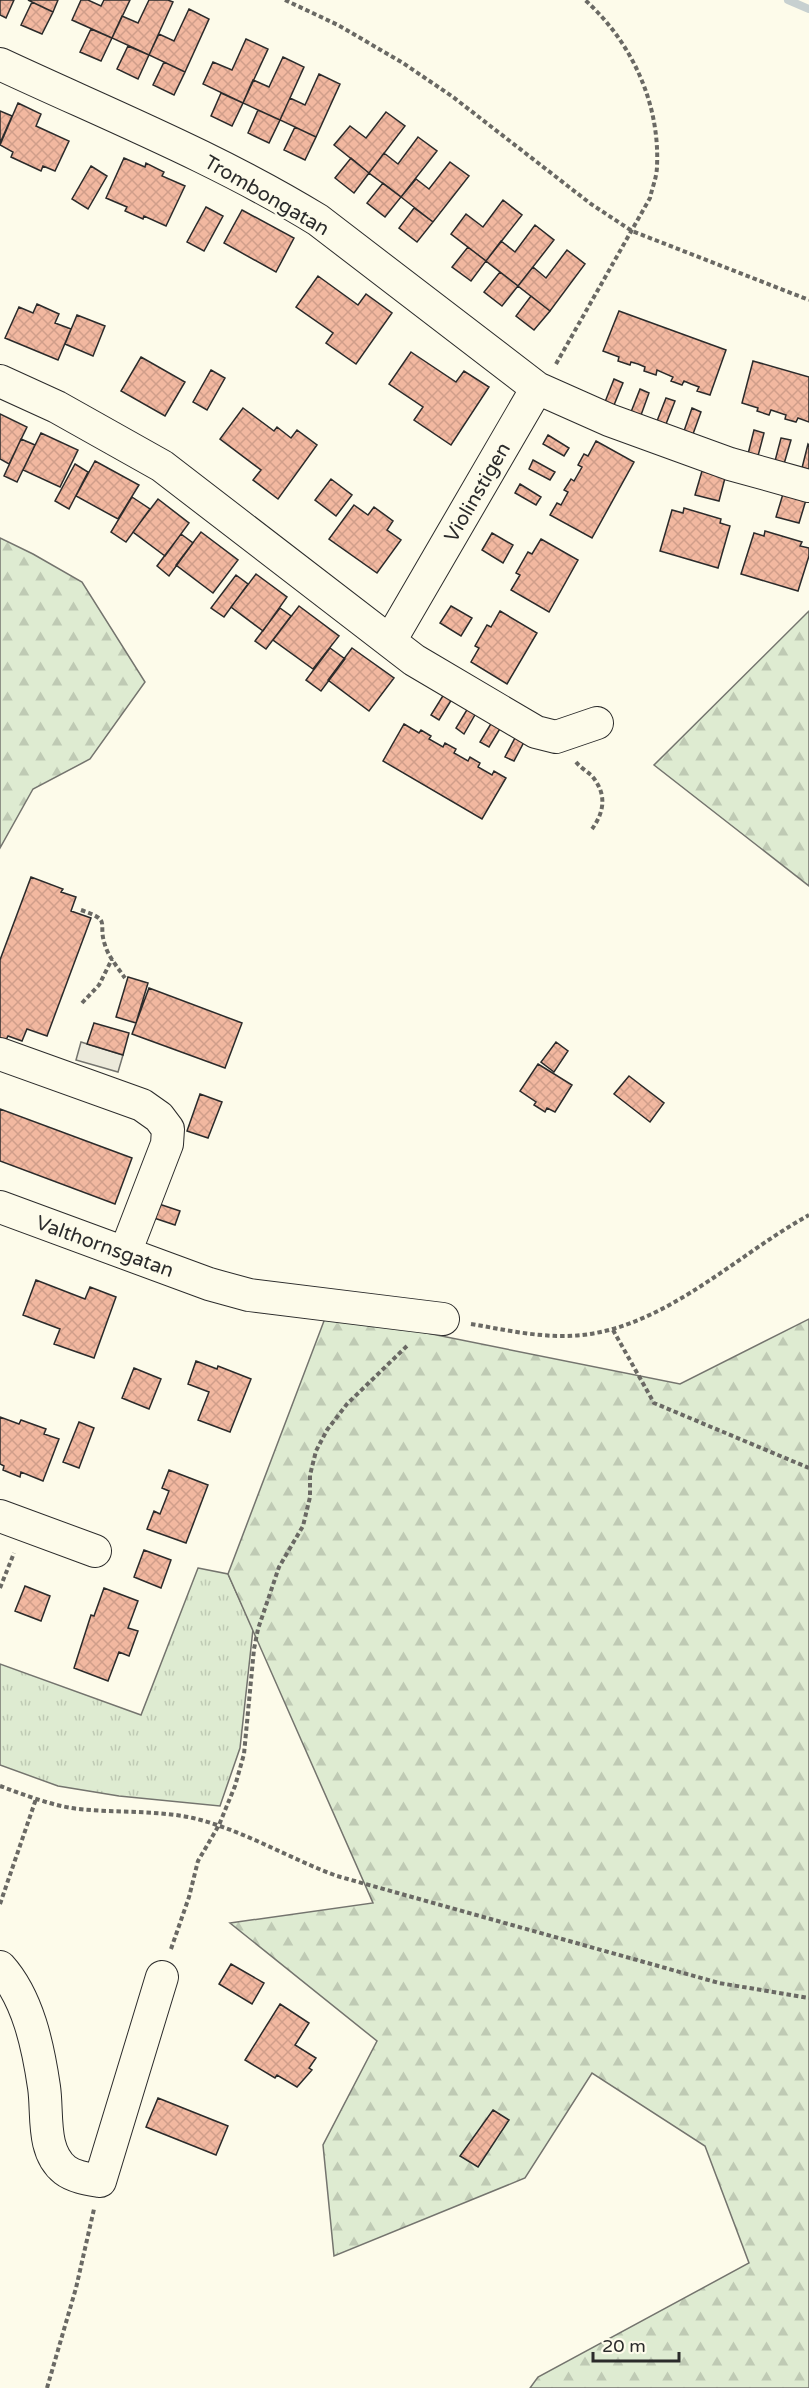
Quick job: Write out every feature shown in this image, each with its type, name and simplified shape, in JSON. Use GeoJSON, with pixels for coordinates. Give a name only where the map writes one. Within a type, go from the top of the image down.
{"type":"FeatureCollection","features":[{"type":"Feature","properties":{"kind":"street","name":"Trombongatan"},"geometry":{"type":"LineString","coordinates":[[0,64],[217,165],[318,220],[537,388]]}},
{"type":"Feature","properties":{"kind":"street"},"geometry":{"type":"LineString","coordinates":[[0,381],[57,407],[162,466],[414,660],[536,732],[556,737],[597,723]]}},
{"type":"Feature","properties":{"kind":"street"},"geometry":{"type":"LineString","coordinates":[[537,388],[609,420],[730,464],[809,486]]}},
{"type":"Feature","properties":{"kind":"street","name":"Violinstigen"},"geometry":{"type":"LineString","coordinates":[[390,641],[537,388]]}},
{"type":"Feature","properties":{"kind":"street"},"geometry":{"type":"LineString","coordinates":[[0,1054],[142,1105],[159,1118],[168,1129],[167,1144],[125,1253]]}},
{"type":"Feature","properties":{"kind":"street","name":"Valthornsgatan"},"geometry":{"type":"LineString","coordinates":[[0,1208],[209,1284],[249,1295],[443,1319]]}},
{"type":"Feature","properties":{"kind":"street"},"geometry":{"type":"LineString","coordinates":[[0,1516],[95,1551]]}},
{"type":"Feature","properties":{"kind":"street"},"geometry":{"type":"LineString","coordinates":[[0,1967],[13,1984],[29,2022],[44,2088],[49,2140],[53,2155],[65,2170],[74,2175],[100,2181],[162,1977]]}},
{"type":"Feature","properties":{"kind":"path"},"geometry":{"type":"LineString","coordinates":[[285,0],[338,25],[403,63],[453,97],[591,204],[632,231],[809,300]]}},
{"type":"Feature","properties":{"kind":"path"},"geometry":{"type":"LineString","coordinates":[[537,388],[555,366],[632,231],[650,198],[657,169],[657,139],[645,86],[631,57],[614,32],[585,0]]}},
{"type":"Feature","properties":{"kind":"path"},"geometry":{"type":"LineString","coordinates":[[565,735],[567,749],[573,759],[590,775],[601,795],[602,816],[592,829]]}},
{"type":"Feature","properties":{"kind":"path"},"geometry":{"type":"LineString","coordinates":[[81,910],[97,915],[103,922],[104,945],[124,978]]}},
{"type":"Feature","properties":{"kind":"path"},"geometry":{"type":"LineString","coordinates":[[82,1004],[99,985],[112,958]]}},
{"type":"Feature","properties":{"kind":"path"},"geometry":{"type":"LineString","coordinates":[[162,1977],[189,1898],[198,1861],[219,1825],[235,1786],[244,1754],[258,1629],[279,1567],[303,1526],[310,1497],[310,1475],[316,1451],[327,1430],[347,1404],[403,1348],[443,1319],[518,1332],[562,1336],[613,1329],[644,1318],[672,1304],[780,1231],[809,1215]]}},
{"type":"Feature","properties":{"kind":"path"},"geometry":{"type":"LineString","coordinates":[[613,1329],[654,1403],[809,1468]]}},
{"type":"Feature","properties":{"kind":"path"},"geometry":{"type":"LineString","coordinates":[[0,1786],[36,1799],[76,1809],[170,1815],[219,1825],[301,1863],[337,1876],[719,1983],[809,1998]]}},
{"type":"Feature","properties":{"kind":"path"},"geometry":{"type":"LineString","coordinates":[[0,1904],[36,1799]]}},
{"type":"Feature","properties":{"kind":"path"},"geometry":{"type":"LineString","coordinates":[[47,2388],[76,2288],[100,2181]]}},
{"type":"Feature","properties":{"kind":"green space"},"geometry":{"type":"Polygon","coordinates":[[[0,538],[82,582],[145,682],[90,759],[33,789],[0,848],[0,538]]]}},
{"type":"Feature","properties":{"kind":"green space"},"geometry":{"type":"Polygon","coordinates":[[[809,611],[809,886],[654,765],[809,611]]]}},
{"type":"Feature","properties":{"kind":"green space"},"geometry":{"type":"Polygon","coordinates":[[[327,1313],[680,1384],[809,1319],[809,2388],[530,2388],[538,2377],[749,2263],[705,2146],[592,2073],[525,2178],[334,2256],[323,2145],[377,2041],[230,1923],[373,1903],[228,1574],[327,1313]]]}},
{"type":"Feature","properties":{"kind":"green space"},"geometry":{"type":"Polygon","coordinates":[[[198,1568],[228,1574],[253,1629],[240,1748],[220,1806],[119,1796],[58,1786],[0,1765],[0,1664],[141,1715],[198,1568]]]}},
{"type":"Feature","properties":{"kind":"shaded area"},"geometry":{"type":"Polygon","coordinates":[[[81,1042],[123,1055],[118,1072],[76,1060],[81,1042]]]}},
{"type":"Feature","properties":{"kind":"building"},"geometry":{"type":"Polygon","coordinates":[[[0,0],[14,0],[6,18],[0,15],[0,0]]]}},
{"type":"Feature","properties":{"kind":"building"},"geometry":{"type":"Polygon","coordinates":[[[28,0],[58,0],[53,12],[28,0]]]}},
{"type":"Feature","properties":{"kind":"building"},"geometry":{"type":"Polygon","coordinates":[[[81,0],[88,0],[101,6],[104,0],[130,0],[112,38],[72,20],[81,0]]]}},
{"type":"Feature","properties":{"kind":"building"},"geometry":{"type":"Polygon","coordinates":[[[149,0],[173,2],[149,55],[112,38],[122,16],[138,23],[149,0]]]}},
{"type":"Feature","properties":{"kind":"building"},"geometry":{"type":"Polygon","coordinates":[[[32,2],[53,12],[42,34],[21,25],[32,2]]]}},
{"type":"Feature","properties":{"kind":"building"},"geometry":{"type":"Polygon","coordinates":[[[189,9],[209,19],[185,72],[149,55],[159,34],[174,41],[189,9]]]}},
{"type":"Feature","properties":{"kind":"building"},"geometry":{"type":"Polygon","coordinates":[[[91,29],[112,38],[101,61],[80,52],[91,29]]]}},
{"type":"Feature","properties":{"kind":"building"},"geometry":{"type":"Polygon","coordinates":[[[246,39],[268,49],[243,103],[203,84],[213,62],[232,70],[246,39]]]}},
{"type":"Feature","properties":{"kind":"building"},"geometry":{"type":"Polygon","coordinates":[[[128,46],[149,55],[138,79],[117,69],[128,46]]]}},
{"type":"Feature","properties":{"kind":"building"},"geometry":{"type":"Polygon","coordinates":[[[283,57],[304,67],[280,120],[243,103],[253,80],[269,87],[283,57]]]}},
{"type":"Feature","properties":{"kind":"building"},"geometry":{"type":"Polygon","coordinates":[[[164,62],[185,72],[174,95],[153,85],[164,62]]]}},
{"type":"Feature","properties":{"kind":"building"},"geometry":{"type":"Polygon","coordinates":[[[319,74],[340,84],[316,137],[280,120],[290,98],[305,105],[319,74]]]}},
{"type":"Feature","properties":{"kind":"building"},"geometry":{"type":"Polygon","coordinates":[[[221,93],[243,103],[232,126],[211,116],[221,93]]]}},
{"type":"Feature","properties":{"kind":"building"},"geometry":{"type":"Polygon","coordinates":[[[18,103],[41,114],[36,126],[69,141],[55,171],[43,166],[41,171],[11,157],[13,152],[0,145],[18,103]]]}},
{"type":"Feature","properties":{"kind":"building"},"geometry":{"type":"Polygon","coordinates":[[[258,110],[280,120],[269,143],[248,133],[258,110]]]}},
{"type":"Feature","properties":{"kind":"building"},"geometry":{"type":"Polygon","coordinates":[[[0,111],[12,116],[0,143],[0,111]]]}},
{"type":"Feature","properties":{"kind":"building"},"geometry":{"type":"Polygon","coordinates":[[[386,112],[405,126],[369,173],[334,145],[350,126],[366,138],[386,112]]]}},
{"type":"Feature","properties":{"kind":"building"},"geometry":{"type":"Polygon","coordinates":[[[295,127],[316,137],[305,160],[284,150],[295,127]]]}},
{"type":"Feature","properties":{"kind":"building"},"geometry":{"type":"Polygon","coordinates":[[[418,137],[437,151],[401,197],[369,173],[384,153],[398,164],[418,137]]]}},
{"type":"Feature","properties":{"kind":"building"},"geometry":{"type":"Polygon","coordinates":[[[124,158],[145,167],[146,163],[164,172],[162,176],[185,186],[166,226],[144,216],[143,219],[125,211],[127,207],[106,198],[124,158]]]}},
{"type":"Feature","properties":{"kind":"building"},"geometry":{"type":"Polygon","coordinates":[[[351,158],[369,173],[354,193],[335,178],[351,158]]]}},
{"type":"Feature","properties":{"kind":"building"},"geometry":{"type":"Polygon","coordinates":[[[450,162],[469,176],[433,222],[401,197],[416,179],[429,189],[450,162]]]}},
{"type":"Feature","properties":{"kind":"building"},"geometry":{"type":"Polygon","coordinates":[[[91,166],[107,176],[88,209],[72,199],[91,166]]]}},
{"type":"Feature","properties":{"kind":"building"},"geometry":{"type":"Polygon","coordinates":[[[383,183],[401,197],[385,217],[367,203],[383,183]]]}},
{"type":"Feature","properties":{"kind":"building"},"geometry":{"type":"Polygon","coordinates":[[[503,200],[522,215],[486,261],[451,234],[466,214],[483,227],[503,200]]]}},
{"type":"Feature","properties":{"kind":"building"},"geometry":{"type":"Polygon","coordinates":[[[206,207],[223,216],[204,251],[187,242],[206,207]]]}},
{"type":"Feature","properties":{"kind":"building"},"geometry":{"type":"Polygon","coordinates":[[[414,208],[433,222],[417,242],[399,228],[414,208]]]}},
{"type":"Feature","properties":{"kind":"building"},"geometry":{"type":"Polygon","coordinates":[[[242,210],[294,238],[276,272],[224,243],[242,210]]]}},
{"type":"Feature","properties":{"kind":"building"},"geometry":{"type":"Polygon","coordinates":[[[535,225],[554,240],[518,286],[486,261],[501,241],[515,252],[535,225]]]}},
{"type":"Feature","properties":{"kind":"building"},"geometry":{"type":"Polygon","coordinates":[[[468,247],[486,261],[471,281],[452,267],[468,247]]]}},
{"type":"Feature","properties":{"kind":"building"},"geometry":{"type":"Polygon","coordinates":[[[567,250],[585,264],[550,311],[518,286],[533,267],[546,278],[567,250]]]}},
{"type":"Feature","properties":{"kind":"building"},"geometry":{"type":"Polygon","coordinates":[[[500,272],[518,286],[502,306],[484,292],[500,272]]]}},
{"type":"Feature","properties":{"kind":"building"},"geometry":{"type":"Polygon","coordinates":[[[318,276],[358,305],[366,294],[392,313],[356,364],[326,343],[333,333],[296,307],[318,276]]]}},
{"type":"Feature","properties":{"kind":"building"},"geometry":{"type":"Polygon","coordinates":[[[531,296],[550,311],[534,330],[516,316],[531,296]]]}},
{"type":"Feature","properties":{"kind":"building"},"geometry":{"type":"Polygon","coordinates":[[[37,304],[59,314],[55,323],[71,329],[58,360],[5,338],[19,307],[33,313],[37,304]]]}},
{"type":"Feature","properties":{"kind":"building"},"geometry":{"type":"Polygon","coordinates":[[[619,311],[726,350],[710,395],[697,391],[699,387],[684,381],[682,385],[671,381],[673,377],[657,370],[656,375],[644,371],[645,367],[638,364],[631,362],[630,365],[618,361],[619,357],[603,351],[619,311]]]}},
{"type":"Feature","properties":{"kind":"building"},"geometry":{"type":"Polygon","coordinates":[[[77,315],[105,326],[93,356],[65,344],[77,315]]]}},
{"type":"Feature","properties":{"kind":"building"},"geometry":{"type":"Polygon","coordinates":[[[411,352],[456,382],[464,371],[489,387],[451,445],[414,420],[423,407],[389,384],[411,352]]]}},
{"type":"Feature","properties":{"kind":"building"},"geometry":{"type":"Polygon","coordinates":[[[141,357],[185,382],[165,416],[121,391],[141,357]]]}},
{"type":"Feature","properties":{"kind":"building"},"geometry":{"type":"Polygon","coordinates":[[[753,361],[809,377],[809,422],[798,418],[796,422],[785,419],[786,415],[771,410],[769,415],[757,411],[758,408],[742,403],[753,361]]]}},
{"type":"Feature","properties":{"kind":"building"},"geometry":{"type":"Polygon","coordinates":[[[211,370],[225,378],[207,410],[193,402],[211,370]]]}},
{"type":"Feature","properties":{"kind":"building"},"geometry":{"type":"Polygon","coordinates":[[[614,379],[623,383],[614,405],[605,402],[614,379]]]}},
{"type":"Feature","properties":{"kind":"building"},"geometry":{"type":"Polygon","coordinates":[[[640,389],[649,393],[641,415],[631,412],[640,389]]]}},
{"type":"Feature","properties":{"kind":"building"},"geometry":{"type":"Polygon","coordinates":[[[666,398],[675,401],[666,424],[657,421],[666,398]]]}},
{"type":"Feature","properties":{"kind":"building"},"geometry":{"type":"Polygon","coordinates":[[[243,408],[274,431],[277,427],[291,438],[297,430],[317,445],[278,499],[253,480],[261,470],[220,439],[243,408]]]}},
{"type":"Feature","properties":{"kind":"building"},"geometry":{"type":"Polygon","coordinates":[[[692,408],[701,412],[693,434],[684,431],[692,408]]]}},
{"type":"Feature","properties":{"kind":"building"},"geometry":{"type":"Polygon","coordinates":[[[0,414],[27,427],[9,464],[0,459],[0,414]]]}},
{"type":"Feature","properties":{"kind":"building"},"geometry":{"type":"Polygon","coordinates":[[[754,430],[764,433],[758,456],[748,454],[754,430]]]}},
{"type":"Feature","properties":{"kind":"building"},"geometry":{"type":"Polygon","coordinates":[[[41,433],[78,450],[60,487],[23,470],[41,433]]]}},
{"type":"Feature","properties":{"kind":"building"},"geometry":{"type":"Polygon","coordinates":[[[548,435],[569,448],[564,456],[543,444],[548,435]]]}},
{"type":"Feature","properties":{"kind":"building"},"geometry":{"type":"Polygon","coordinates":[[[781,438],[791,440],[784,464],[775,461],[781,438]]]}},
{"type":"Feature","properties":{"kind":"building"},"geometry":{"type":"Polygon","coordinates":[[[21,439],[35,445],[17,482],[4,476],[21,439]]]}},
{"type":"Feature","properties":{"kind":"building"},"geometry":{"type":"Polygon","coordinates":[[[596,441],[634,462],[592,538],[550,515],[557,503],[561,505],[568,492],[564,490],[571,479],[574,481],[582,467],[578,465],[584,454],[588,456],[596,441]]]}},
{"type":"Feature","properties":{"kind":"building"},"geometry":{"type":"Polygon","coordinates":[[[809,445],[809,470],[802,468],[809,445]]]}},
{"type":"Feature","properties":{"kind":"building"},"geometry":{"type":"Polygon","coordinates":[[[533,460],[555,472],[550,480],[529,469],[533,460]]]}},
{"type":"Feature","properties":{"kind":"building"},"geometry":{"type":"Polygon","coordinates":[[[95,461],[139,485],[118,519],[76,496],[95,461]]]}},
{"type":"Feature","properties":{"kind":"building"},"geometry":{"type":"Polygon","coordinates":[[[75,464],[88,472],[69,509],[55,501],[75,464]]]}},
{"type":"Feature","properties":{"kind":"building"},"geometry":{"type":"Polygon","coordinates":[[[702,471],[725,478],[719,501],[695,495],[702,471]]]}},
{"type":"Feature","properties":{"kind":"building"},"geometry":{"type":"Polygon","coordinates":[[[331,479],[352,495],[336,516],[315,500],[331,479]]]}},
{"type":"Feature","properties":{"kind":"building"},"geometry":{"type":"Polygon","coordinates":[[[520,484],[541,497],[536,505],[515,493],[520,484]]]}},
{"type":"Feature","properties":{"kind":"building"},"geometry":{"type":"Polygon","coordinates":[[[783,494],[806,500],[799,523],[776,517],[783,494]]]}},
{"type":"Feature","properties":{"kind":"building"},"geometry":{"type":"Polygon","coordinates":[[[132,497],[150,509],[126,542],[111,532],[132,497]]]}},
{"type":"Feature","properties":{"kind":"building"},"geometry":{"type":"Polygon","coordinates":[[[158,499],[189,523],[165,556],[133,532],[158,499]]]}},
{"type":"Feature","properties":{"kind":"building"},"geometry":{"type":"Polygon","coordinates":[[[354,505],[368,515],[374,507],[393,521],[387,530],[401,540],[377,573],[329,539],[354,505]]]}},
{"type":"Feature","properties":{"kind":"building"},"geometry":{"type":"Polygon","coordinates":[[[684,508],[721,519],[720,523],[730,526],[718,568],[660,551],[672,510],[683,513],[684,508]]]}},
{"type":"Feature","properties":{"kind":"building"},"geometry":{"type":"Polygon","coordinates":[[[765,531],[802,542],[800,546],[809,548],[809,556],[798,591],[741,574],[754,533],[764,536],[765,531]]]}},
{"type":"Feature","properties":{"kind":"building"},"geometry":{"type":"Polygon","coordinates":[[[201,532],[238,560],[213,593],[176,565],[201,532]]]}},
{"type":"Feature","properties":{"kind":"building"},"geometry":{"type":"Polygon","coordinates":[[[492,533],[513,545],[503,563],[482,550],[492,533]]]}},
{"type":"Feature","properties":{"kind":"building"},"geometry":{"type":"Polygon","coordinates":[[[181,534],[193,543],[169,576],[157,566],[181,534]]]}},
{"type":"Feature","properties":{"kind":"building"},"geometry":{"type":"Polygon","coordinates":[[[541,539],[578,560],[549,612],[511,590],[520,575],[516,573],[528,552],[532,554],[541,539]]]}},
{"type":"Feature","properties":{"kind":"building"},"geometry":{"type":"Polygon","coordinates":[[[256,574],[287,597],[263,631],[231,607],[256,574]]]}},
{"type":"Feature","properties":{"kind":"building"},"geometry":{"type":"Polygon","coordinates":[[[236,575],[248,584],[224,617],[211,608],[236,575]]]}},
{"type":"Feature","properties":{"kind":"building"},"geometry":{"type":"Polygon","coordinates":[[[299,606],[339,636],[313,669],[273,640],[299,606]]]}},
{"type":"Feature","properties":{"kind":"building"},"geometry":{"type":"Polygon","coordinates":[[[451,606],[472,618],[461,636],[440,623],[451,606]]]}},
{"type":"Feature","properties":{"kind":"building"},"geometry":{"type":"Polygon","coordinates":[[[280,608],[291,616],[266,649],[255,641],[280,608]]]}},
{"type":"Feature","properties":{"kind":"building"},"geometry":{"type":"Polygon","coordinates":[[[500,611],[537,633],[507,684],[471,662],[479,648],[475,646],[487,625],[491,627],[500,611]]]}},
{"type":"Feature","properties":{"kind":"building"},"geometry":{"type":"Polygon","coordinates":[[[330,648],[345,659],[321,691],[306,680],[330,648]]]}},
{"type":"Feature","properties":{"kind":"building"},"geometry":{"type":"Polygon","coordinates":[[[352,648],[394,678],[369,711],[328,680],[352,648]]]}},
{"type":"Feature","properties":{"kind":"building"},"geometry":{"type":"Polygon","coordinates":[[[444,694],[452,699],[439,720],[431,715],[444,694]]]}},
{"type":"Feature","properties":{"kind":"building"},"geometry":{"type":"Polygon","coordinates":[[[468,708],[476,713],[464,734],[456,728],[468,708]]]}},
{"type":"Feature","properties":{"kind":"building"},"geometry":{"type":"Polygon","coordinates":[[[492,722],[501,727],[489,747],[480,742],[492,722]]]}},
{"type":"Feature","properties":{"kind":"building"},"geometry":{"type":"Polygon","coordinates":[[[404,724],[419,733],[421,730],[431,736],[429,739],[443,747],[445,743],[456,749],[454,753],[468,761],[470,757],[480,763],[478,767],[492,775],[494,771],[506,778],[482,819],[383,761],[404,724]]]}},
{"type":"Feature","properties":{"kind":"building"},"geometry":{"type":"Polygon","coordinates":[[[516,736],[525,740],[514,761],[505,757],[516,736]]]}},
{"type":"Feature","properties":{"kind":"building"},"geometry":{"type":"Polygon","coordinates":[[[31,877],[63,889],[61,892],[76,897],[71,911],[91,918],[47,1036],[27,1029],[22,1041],[8,1036],[6,1040],[0,1038],[0,960],[31,877]]]}},
{"type":"Feature","properties":{"kind":"building"},"geometry":{"type":"Polygon","coordinates":[[[128,977],[148,983],[136,1023],[116,1017],[128,977]]]}},
{"type":"Feature","properties":{"kind":"building"},"geometry":{"type":"Polygon","coordinates":[[[149,988],[242,1023],[225,1068],[132,1034],[149,988]]]}},
{"type":"Feature","properties":{"kind":"building"},"geometry":{"type":"Polygon","coordinates":[[[94,1023],[129,1033],[123,1055],[87,1044],[94,1023]]]}},
{"type":"Feature","properties":{"kind":"building"},"geometry":{"type":"Polygon","coordinates":[[[556,1042],[568,1051],[554,1072],[541,1062],[556,1042]]]}},
{"type":"Feature","properties":{"kind":"building"},"geometry":{"type":"Polygon","coordinates":[[[538,1064],[572,1085],[555,1112],[547,1108],[545,1112],[534,1105],[536,1102],[520,1091],[538,1064]]]}},
{"type":"Feature","properties":{"kind":"building"},"geometry":{"type":"Polygon","coordinates":[[[629,1076],[664,1103],[650,1122],[614,1094],[629,1076]]]}},
{"type":"Feature","properties":{"kind":"building"},"geometry":{"type":"Polygon","coordinates":[[[200,1094],[222,1102],[208,1138],[187,1131],[200,1094]]]}},
{"type":"Feature","properties":{"kind":"building"},"geometry":{"type":"Polygon","coordinates":[[[0,1109],[132,1158],[115,1204],[0,1161],[0,1109]]]}},
{"type":"Feature","properties":{"kind":"building"},"geometry":{"type":"Polygon","coordinates":[[[159,1204],[180,1211],[175,1225],[154,1218],[159,1204]]]}},
{"type":"Feature","properties":{"kind":"building"},"geometry":{"type":"Polygon","coordinates":[[[36,1280],[85,1299],[90,1287],[116,1297],[94,1358],[54,1344],[60,1329],[23,1315],[36,1280]]]}},
{"type":"Feature","properties":{"kind":"building"},"geometry":{"type":"Polygon","coordinates":[[[196,1361],[217,1369],[218,1366],[251,1379],[230,1432],[198,1420],[209,1392],[188,1384],[196,1361]]]}},
{"type":"Feature","properties":{"kind":"building"},"geometry":{"type":"Polygon","coordinates":[[[134,1368],[161,1379],[149,1409],[122,1398],[134,1368]]]}},
{"type":"Feature","properties":{"kind":"building"},"geometry":{"type":"Polygon","coordinates":[[[0,1417],[19,1424],[21,1420],[46,1429],[44,1434],[59,1439],[43,1481],[21,1472],[20,1477],[3,1470],[4,1466],[0,1464],[0,1417]]]}},
{"type":"Feature","properties":{"kind":"building"},"geometry":{"type":"Polygon","coordinates":[[[79,1422],[94,1428],[79,1468],[63,1462],[79,1422]]]}},
{"type":"Feature","properties":{"kind":"building"},"geometry":{"type":"Polygon","coordinates":[[[169,1470],[208,1485],[186,1543],[147,1529],[154,1511],[160,1514],[169,1491],[162,1488],[169,1470]]]}},
{"type":"Feature","properties":{"kind":"building"},"geometry":{"type":"Polygon","coordinates":[[[144,1550],[171,1560],[161,1588],[134,1577],[144,1550]]]}},
{"type":"Feature","properties":{"kind":"building"},"geometry":{"type":"Polygon","coordinates":[[[25,1586],[50,1596],[41,1621],[15,1611],[25,1586]]]}},
{"type":"Feature","properties":{"kind":"building"},"geometry":{"type":"Polygon","coordinates":[[[104,1588],[138,1601],[128,1628],[138,1631],[129,1656],[119,1652],[108,1681],[74,1668],[91,1615],[94,1616],[104,1588]]]}},
{"type":"Feature","properties":{"kind":"building"},"geometry":{"type":"Polygon","coordinates":[[[231,1964],[264,1983],[252,2004],[219,1984],[231,1964]]]}},
{"type":"Feature","properties":{"kind":"building"},"geometry":{"type":"Polygon","coordinates":[[[280,2004],[309,2023],[295,2045],[316,2058],[309,2068],[312,2070],[297,2087],[277,2075],[275,2078],[245,2060],[280,2004]]]}},
{"type":"Feature","properties":{"kind":"building"},"geometry":{"type":"Polygon","coordinates":[[[158,2098],[228,2126],[216,2155],[146,2127],[158,2098]]]}},
{"type":"Feature","properties":{"kind":"building"},"geometry":{"type":"Polygon","coordinates":[[[493,2110],[509,2120],[478,2167],[460,2156],[493,2110]]]}},
{"type":"Feature","properties":{"kind":"waterway"},"geometry":{"type":"LineString","coordinates":[[788,0],[809,9]]}}]}
